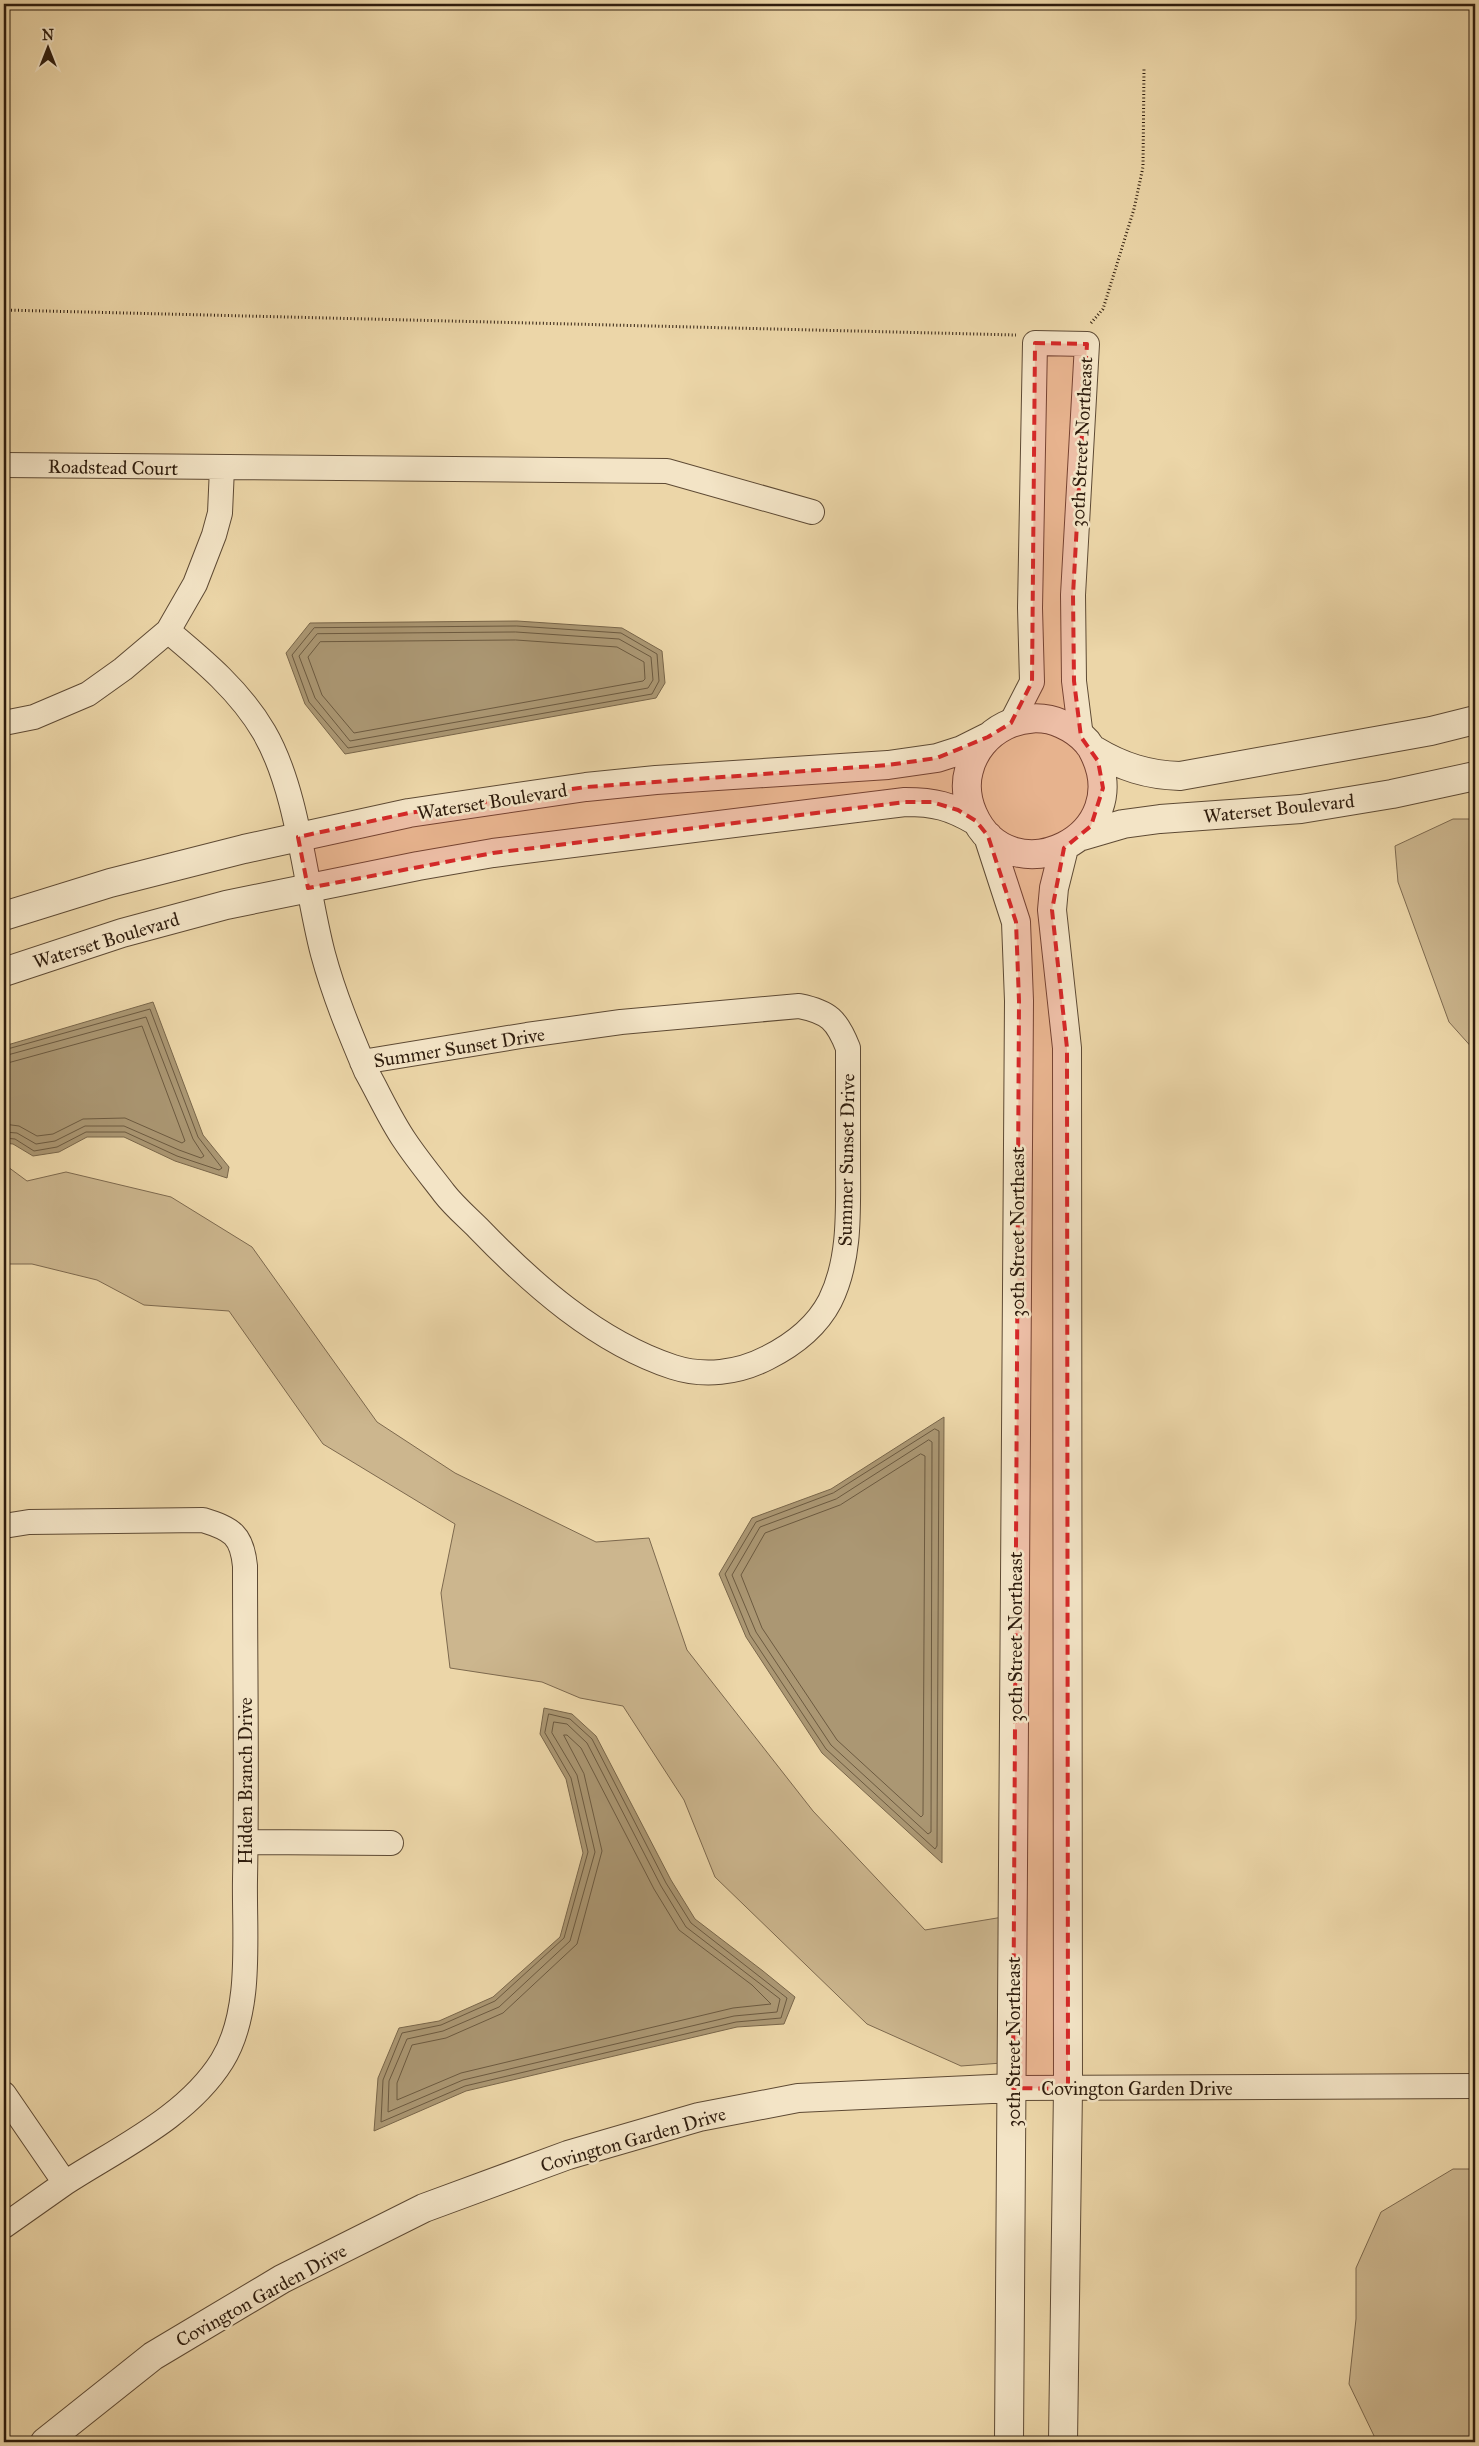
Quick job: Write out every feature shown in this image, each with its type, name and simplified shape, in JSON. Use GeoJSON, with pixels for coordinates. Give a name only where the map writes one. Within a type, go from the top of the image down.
{"type":"FeatureCollection","features":[{"type":"Feature","properties":{"kind":"street","name":"30th Street Northeast"},"geometry":{"type":"LineString","coordinates":[[999,730],[1032,682],[1030,608],[1035,343],[1087,344],[1073,595],[1074,681],[1087,743]]}},
{"type":"Feature","properties":{"kind":"street","name":"Roadstead Court"},"geometry":{"type":"LineString","coordinates":[[4,465],[667,471],[812,512]]}},
{"type":"Feature","properties":{"kind":"street"},"geometry":{"type":"LineString","coordinates":[[4,722],[34,717],[88,694],[124,669],[168,631],[195,584],[214,536],[220,514],[222,468]]}},
{"type":"Feature","properties":{"kind":"street","name":"Summer Sunset Drive"},"geometry":{"type":"LineString","coordinates":[[168,631],[237,693],[264,732],[279,767],[298,837],[326,964],[340,1008],[362,1062],[404,1140],[446,1195],[513,1265],[566,1307],[629,1348],[674,1367],[702,1372],[729,1372],[755,1364],[791,1346],[812,1327],[830,1300],[844,1261],[848,1218],[848,1048],[840,1028],[821,1011],[799,1006],[621,1022],[362,1062]]}},
{"type":"Feature","properties":{"kind":"street"},"geometry":{"type":"LineString","coordinates":[[1087,743],[1102,774],[1102,801],[1091,826],[1073,842],[1042,854],[1018,852],[997,843],[982,828],[968,796],[969,770],[973,758],[999,730],[1023,720],[1048,720],[1071,729],[1087,743],[1139,771],[1154,775],[1180,776],[1422,733],[1475,720]]}},
{"type":"Feature","properties":{"kind":"street","name":"Waterset Boulevard"},"geometry":{"type":"LineString","coordinates":[[4,916],[110,883],[298,837],[409,813],[586,787],[719,775],[888,765],[937,758],[962,750],[999,730]]}},
{"type":"Feature","properties":{"kind":"street","name":"Waterset Boulevard"},"geometry":{"type":"LineString","coordinates":[[1073,842],[1123,824],[1160,819],[1301,809],[1392,794],[1475,776]]}},
{"type":"Feature","properties":{"kind":"street","name":"Waterset Boulevard"},"geometry":{"type":"LineString","coordinates":[[4,972],[122,933],[226,906],[308,888],[493,853],[905,802],[932,802],[958,810],[982,828]]}},
{"type":"Feature","properties":{"kind":"street","name":"30th Street Northeast"},"geometry":{"type":"LineString","coordinates":[[982,828],[1016,922],[1019,1001],[1013,2088],[1009,2442]]}},
{"type":"Feature","properties":{"kind":"street"},"geometry":{"type":"LineString","coordinates":[[1063,2442],[1068,2089],[1067,1048],[1052,910],[1054,888],[1073,842]]}},
{"type":"Feature","properties":{"kind":"street","name":"Hidden Branch Drive"},"geometry":{"type":"LineString","coordinates":[[4,1526],[29,1522],[203,1520],[223,1526],[234,1534],[243,1547],[245,1566],[246,1842],[244,1991],[237,2027],[222,2061],[193,2095],[163,2120],[65,2183],[4,2226]]}},
{"type":"Feature","properties":{"kind":"street"},"geometry":{"type":"LineString","coordinates":[[246,1842],[391,1843]]}},
{"type":"Feature","properties":{"kind":"street","name":"Covington Garden Drive"},"geometry":{"type":"LineString","coordinates":[[44,2442],[153,2356],[282,2279],[424,2208],[568,2155],[699,2117],[798,2098],[1013,2088],[1475,2086]]}},
{"type":"Feature","properties":{"kind":"street"},"geometry":{"type":"LineString","coordinates":[[4,2094],[65,2183]]}},
{"type":"Feature","properties":{"kind":"path"},"geometry":{"type":"LineString","coordinates":[[1090,324],[1103,309],[1134,209],[1143,167],[1144,69]]}},
{"type":"Feature","properties":{"kind":"path"},"geometry":{"type":"LineString","coordinates":[[4,310],[1020,335]]}},
{"type":"Feature","properties":{"kind":"highlighted area"},"geometry":{"type":"Polygon","coordinates":[[[1035,343],[1087,344],[1073,595],[1074,681],[1081,737],[1098,761],[1103,788],[1091,826],[1064,848],[1052,910],[1067,1048],[1068,2089],[1013,2088],[1019,1001],[1016,922],[988,836],[976,821],[958,810],[932,802],[905,802],[493,853],[308,888],[298,837],[409,813],[586,787],[888,765],[937,758],[988,737],[1011,723],[1032,682],[1035,343]]]}},
{"type":"Feature","properties":{"kind":"shaded area"},"geometry":{"type":"Polygon","coordinates":[[[1453,819],[1475,819],[1475,1051],[1449,1022],[1398,882],[1395,846],[1453,819]]]}},
{"type":"Feature","properties":{"kind":"shaded area"},"geometry":{"type":"Polygon","coordinates":[[[4,1164],[27,1181],[66,1172],[171,1197],[252,1247],[377,1422],[455,1473],[596,1542],[649,1538],[687,1650],[813,1811],[925,1930],[1003,1917],[1002,2063],[961,2066],[867,2024],[715,1877],[684,1800],[623,1706],[580,1698],[542,1682],[450,1668],[441,1593],[455,1524],[323,1444],[229,1311],[144,1305],[97,1280],[32,1264],[4,1264],[4,1164]]]}},
{"type":"Feature","properties":{"kind":"shaded area"},"geometry":{"type":"Polygon","coordinates":[[[1453,2169],[1475,2169],[1475,2442],[1377,2442],[1349,2384],[1356,2319],[1356,2268],[1381,2212],[1453,2169]]]}},
{"type":"Feature","properties":{"kind":"water"},"geometry":{"type":"Polygon","coordinates":[[[517,621],[622,628],[662,651],[665,683],[656,698],[345,754],[305,704],[286,653],[310,623],[517,621]]]}},
{"type":"Feature","properties":{"kind":"water"},"geometry":{"type":"Polygon","coordinates":[[[153,1002],[203,1135],[229,1167],[227,1178],[175,1161],[124,1137],[87,1137],[59,1152],[33,1156],[13,1144],[4,1143],[4,1046],[153,1002]]]}},
{"type":"Feature","properties":{"kind":"water"},"geometry":{"type":"Polygon","coordinates":[[[944,1417],[942,1863],[822,1753],[746,1637],[719,1574],[752,1518],[831,1489],[944,1417]]]}},
{"type":"Feature","properties":{"kind":"water"},"geometry":{"type":"Polygon","coordinates":[[[544,1708],[572,1714],[596,1736],[671,1880],[695,1919],[795,1997],[784,2024],[737,2027],[466,2091],[374,2131],[378,2078],[399,2028],[439,2021],[493,1997],[560,1937],[583,1853],[566,1779],[540,1734],[544,1708]]]}}]}
